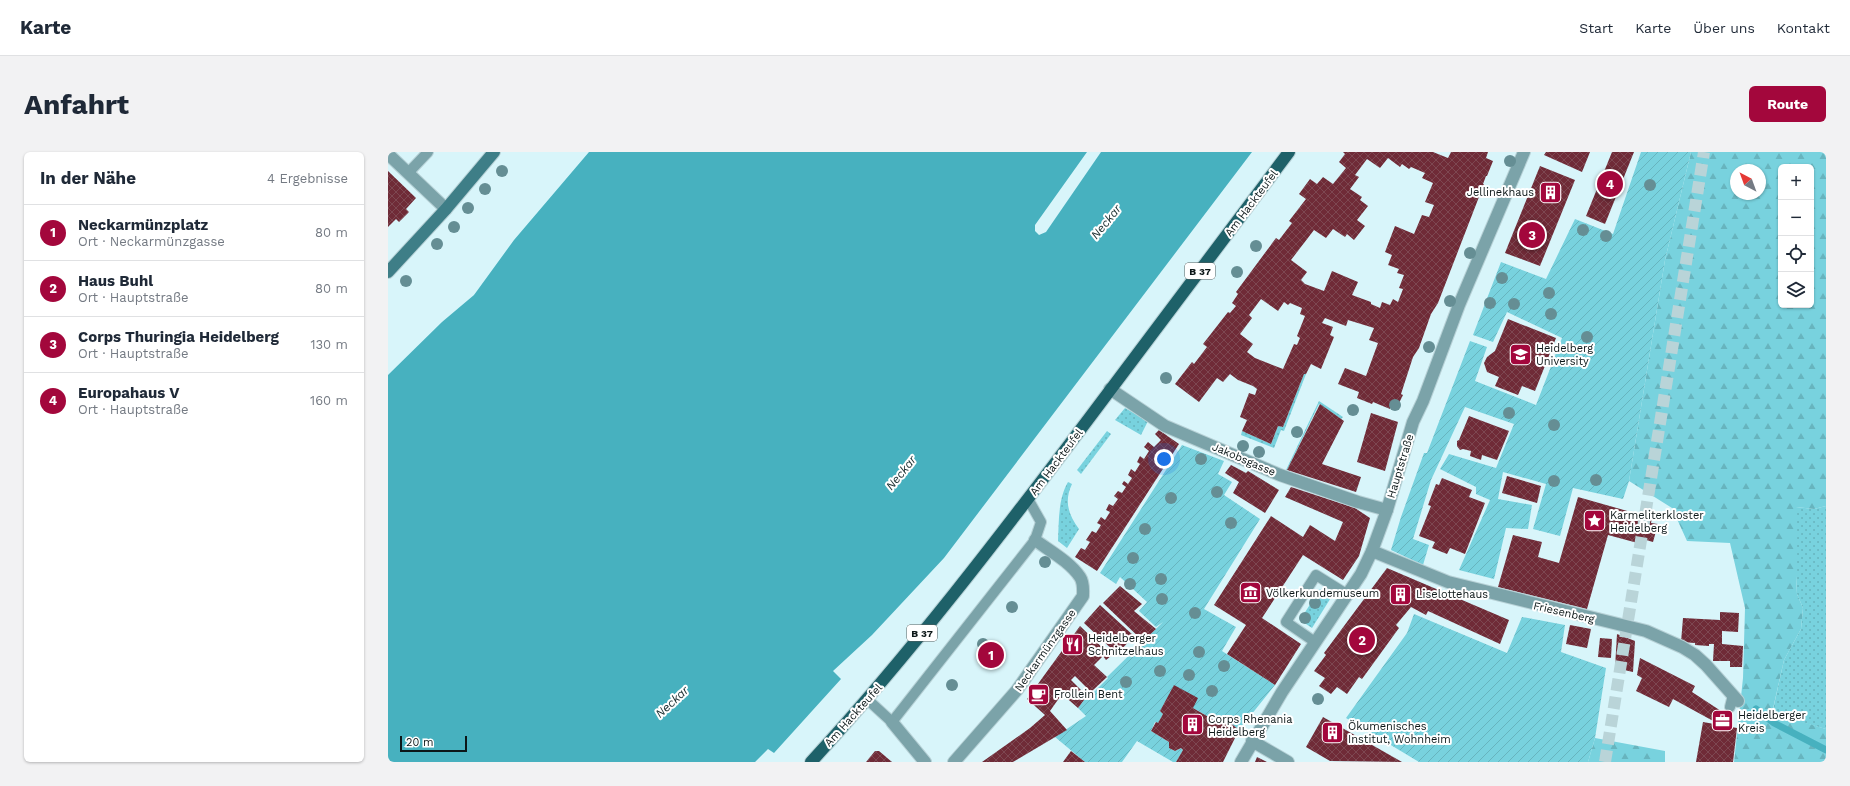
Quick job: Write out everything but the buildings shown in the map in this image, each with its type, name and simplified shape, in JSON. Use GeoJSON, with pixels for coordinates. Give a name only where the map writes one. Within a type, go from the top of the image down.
{"type":"FeatureCollection","features":[{"type":"Feature","properties":{"kind":"main road"},"geometry":{"type":"LineString","coordinates":[[388,272],[494,152]]}},
{"type":"Feature","properties":{"kind":"main road","name":"Am Hackteufel"},"geometry":{"type":"LineString","coordinates":[[811,762],[868,700],[1028,499],[1289,152]]}},
{"type":"Feature","properties":{"kind":"street","name":"Hauptstraße"},"geometry":{"type":"LineString","coordinates":[[1241,762],[1252,741],[1315,642],[1348,595],[1361,574],[1372,551],[1387,510],[1413,422],[1423,401],[1458,305],[1524,152]]}},
{"type":"Feature","properties":{"kind":"street"},"geometry":{"type":"LineString","coordinates":[[388,154],[446,208]]}},
{"type":"Feature","properties":{"kind":"street","name":"Jakobsgasse"},"geometry":{"type":"LineString","coordinates":[[1110,389],[1165,426],[1280,475],[1358,502],[1387,510]]}},
{"type":"Feature","properties":{"kind":"street","name":"Neckarmünzgasse"},"geometry":{"type":"LineString","coordinates":[[954,762],[1017,690],[1083,596],[1084,587],[1081,578],[1067,564],[1036,540]]}},
{"type":"Feature","properties":{"kind":"street","name":"Friesenberg"},"geometry":{"type":"LineString","coordinates":[[1372,551],[1448,582],[1646,631],[1682,647],[1695,655],[1706,665],[1734,701]]}},
{"type":"Feature","properties":{"kind":"street"},"geometry":{"type":"LineString","coordinates":[[892,722],[925,762]]}},
{"type":"Feature","properties":{"kind":"street"},"geometry":{"type":"LineString","coordinates":[[1252,741],[1288,762]]}},
{"type":"Feature","properties":{"kind":"lane"},"geometry":{"type":"LineString","coordinates":[[408,173],[428,152]]}},
{"type":"Feature","properties":{"kind":"lane"},"geometry":{"type":"LineString","coordinates":[[868,700],[892,722],[1036,540],[1041,522],[1028,499]]}},
{"type":"Feature","properties":{"kind":"lane"},"geometry":{"type":"LineString","coordinates":[[1315,642],[1286,622],[1316,575],[1348,595]]}},
{"type":"Feature","properties":{"kind":"green space"},"geometry":{"type":"Polygon","coordinates":[[[1641,152],[1691,152],[1665,260],[1629,481],[1623,499],[1573,488],[1560,536],[1533,529],[1546,484],[1503,472],[1498,499],[1532,505],[1528,529],[1506,528],[1494,579],[1459,570],[1490,500],[1476,494],[1476,487],[1440,469],[1449,454],[1496,468],[1514,424],[1465,407],[1431,480],[1413,539],[1429,545],[1423,565],[1391,550],[1424,453],[1427,453],[1470,341],[1487,347],[1475,381],[1536,405],[1562,338],[1507,312],[1493,342],[1473,335],[1501,262],[1546,279],[1575,219],[1613,234],[1641,152]]]}},
{"type":"Feature","properties":{"kind":"green space"},"geometry":{"type":"Polygon","coordinates":[[[1691,152],[1826,152],[1826,506],[1814,509],[1796,507],[1797,594],[1803,608],[1801,629],[1784,660],[1772,713],[1826,729],[1826,762],[1734,762],[1743,678],[1745,608],[1730,543],[1687,541],[1672,508],[1629,481],[1665,260],[1691,152]]]}},
{"type":"Feature","properties":{"kind":"green space"},"geometry":{"type":"Polygon","coordinates":[[[1304,374],[1306,374],[1284,431],[1281,430],[1274,448],[1241,435],[1242,431],[1271,444],[1278,426],[1283,427],[1304,374]]]}},
{"type":"Feature","properties":{"kind":"green space"},"geometry":{"type":"Polygon","coordinates":[[[1319,401],[1343,417],[1341,419],[1319,404],[1286,470],[1319,401]]]}},
{"type":"Feature","properties":{"kind":"green space"},"geometry":{"type":"Polygon","coordinates":[[[1125,408],[1148,421],[1141,435],[1115,420],[1125,408]]]}},
{"type":"Feature","properties":{"kind":"green space"},"geometry":{"type":"Polygon","coordinates":[[[1107,431],[1111,434],[1081,474],[1077,470],[1107,431]]]}},
{"type":"Feature","properties":{"kind":"green space"},"geometry":{"type":"Polygon","coordinates":[[[1182,445],[1224,461],[1218,474],[1232,482],[1224,495],[1260,519],[1204,609],[1236,627],[1222,651],[1275,685],[1239,730],[1226,719],[1219,723],[1193,708],[1174,686],[1160,711],[1163,714],[1158,723],[1155,722],[1151,731],[1169,742],[1169,748],[1175,751],[1181,748],[1183,750],[1176,762],[1173,762],[1137,741],[1122,762],[1085,762],[1055,737],[1086,716],[1078,708],[1087,696],[1089,697],[1108,678],[1107,677],[1163,622],[1156,627],[1139,611],[1147,602],[1120,577],[1116,584],[1100,573],[1182,445]]]}},
{"type":"Feature","properties":{"kind":"green space"},"geometry":{"type":"Polygon","coordinates":[[[1068,482],[1072,484],[1068,496],[1068,507],[1072,518],[1079,529],[1067,548],[1058,541],[1062,496],[1068,482]]]}},
{"type":"Feature","properties":{"kind":"green space"},"geometry":{"type":"Polygon","coordinates":[[[1826,506],[1826,729],[1772,714],[1784,660],[1801,629],[1803,608],[1797,594],[1796,507],[1814,509],[1826,506]]]}},
{"type":"Feature","properties":{"kind":"green space"},"geometry":{"type":"Polygon","coordinates":[[[1320,589],[1332,596],[1312,628],[1300,620],[1320,589]]]}},
{"type":"Feature","properties":{"kind":"green space"},"geometry":{"type":"Polygon","coordinates":[[[1414,614],[1507,653],[1522,617],[1565,625],[1561,652],[1606,668],[1595,738],[1588,762],[1419,762],[1346,718],[1407,633],[1414,614]]]}},
{"type":"Feature","properties":{"kind":"green space"},"geometry":{"type":"Polygon","coordinates":[[[1595,738],[1665,751],[1665,762],[1588,762],[1595,738]]]}},
{"type":"Feature","properties":{"kind":"water","name":"Neckar"},"geometry":{"type":"Polygon","coordinates":[[[589,152],[1087,152],[1035,225],[1035,231],[1039,235],[1046,232],[1101,152],[1252,152],[944,558],[872,635],[833,671],[841,679],[774,753],[768,749],[755,762],[388,762],[388,375],[442,322],[474,295],[514,240],[589,152]]]}},
{"type":"Feature","properties":{"kind":"waterway"},"geometry":{"type":"LineString","coordinates":[[1756,709],[1774,723],[1826,750]]}},
{"type":"Feature","properties":{"kind":"tunnel"},"geometry":{"type":"LineString","coordinates":[[1605,762],[1704,152]]}},
{"type":"Feature","properties":{"kind":"place","name":"Europahaus V"},"geometry":{"type":"Point","coordinates":[1610,184]}},
{"type":"Feature","properties":{"kind":"place","name":"Jellinekhaus"},"geometry":{"type":"Point","coordinates":[1550,192]}},
{"type":"Feature","properties":{"kind":"place","name":"Corps Thuringia Heidelberg"},"geometry":{"type":"Point","coordinates":[1532,235]}},
{"type":"Feature","properties":{"kind":"place","name":"Heidelberg University"},"geometry":{"type":"Point","coordinates":[1520,354]}},
{"type":"Feature","properties":{"kind":"place","name":"Karmeliterkloster Heidelberg"},"geometry":{"type":"Point","coordinates":[1595,521]}},
{"type":"Feature","properties":{"kind":"place","name":"Völkerkundemuseum"},"geometry":{"type":"Point","coordinates":[1250,593]}},
{"type":"Feature","properties":{"kind":"place","name":"Liselottehaus"},"geometry":{"type":"Point","coordinates":[1401,594]}},
{"type":"Feature","properties":{"kind":"place","name":"Haus Buhl"},"geometry":{"type":"Point","coordinates":[1362,640]}},
{"type":"Feature","properties":{"kind":"place","name":"Heidelberger Schnitzelhaus"},"geometry":{"type":"Point","coordinates":[1073,644]}},
{"type":"Feature","properties":{"kind":"place","name":"Neckarmünzplatz"},"geometry":{"type":"Point","coordinates":[991,655]}},
{"type":"Feature","properties":{"kind":"place","name":"Frollein Bent"},"geometry":{"type":"Point","coordinates":[1038,694]}},
{"type":"Feature","properties":{"kind":"place","name":"Heidelberger Kreis"},"geometry":{"type":"Point","coordinates":[1723,721]}},
{"type":"Feature","properties":{"kind":"place","name":"Corps Rhenania Heidelberg"},"geometry":{"type":"Point","coordinates":[1193,725]}},
{"type":"Feature","properties":{"kind":"place","name":"Ökumenisches Institut, Wohnheim"},"geometry":{"type":"Point","coordinates":[1332,732]}}]}
